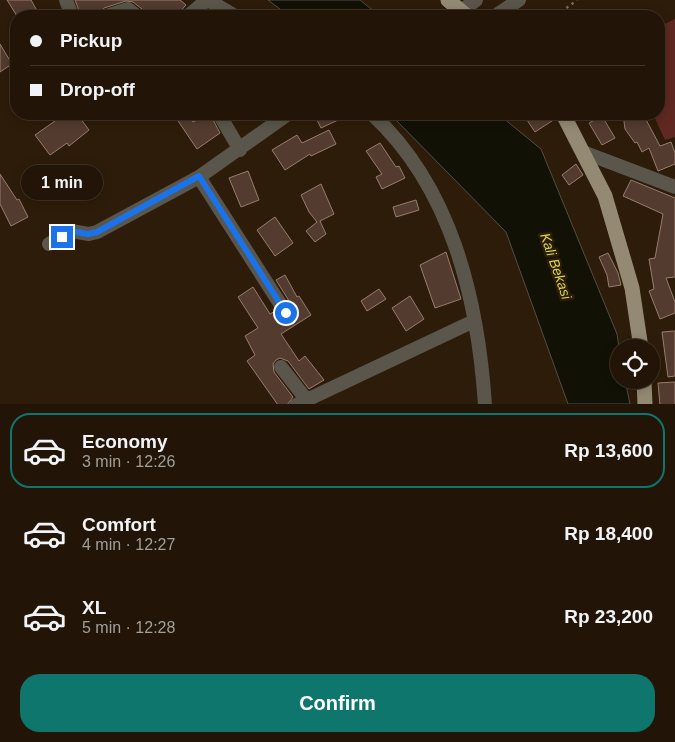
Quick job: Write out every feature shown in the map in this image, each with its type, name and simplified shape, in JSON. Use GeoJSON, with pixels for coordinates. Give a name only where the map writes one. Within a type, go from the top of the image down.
{"type":"FeatureCollection","features":[{"type":"Feature","properties":{"kind":"main road"},"geometry":{"type":"LineString","coordinates":[[448,0],[459,10]]}},
{"type":"Feature","properties":{"kind":"main road"},"geometry":{"type":"LineString","coordinates":[[566,120],[605,196],[635,302],[640,339]]}},
{"type":"Feature","properties":{"kind":"main road"},"geometry":{"type":"LineString","coordinates":[[644,389],[645,404]]}},
{"type":"Feature","properties":{"kind":"street"},"geometry":{"type":"LineString","coordinates":[[196,10],[208,0],[225,10]]}},
{"type":"Feature","properties":{"kind":"street"},"geometry":{"type":"LineString","coordinates":[[467,10],[476,0]]}},
{"type":"Feature","properties":{"kind":"street"},"geometry":{"type":"LineString","coordinates":[[504,10],[519,0]]}},
{"type":"Feature","properties":{"kind":"street"},"geometry":{"type":"LineString","coordinates":[[222,120],[240,150]]}},
{"type":"Feature","properties":{"kind":"street"},"geometry":{"type":"LineString","coordinates":[[49,244],[71,231],[88,234],[97,232],[199,176],[240,150],[280,120]]}},
{"type":"Feature","properties":{"kind":"street"},"geometry":{"type":"LineString","coordinates":[[379,120],[436,196],[449,227],[462,270],[474,321],[483,375],[485,404]]}},
{"type":"Feature","properties":{"kind":"street"},"geometry":{"type":"LineString","coordinates":[[583,152],[675,187]]}},
{"type":"Feature","properties":{"kind":"street"},"geometry":{"type":"LineString","coordinates":[[199,176],[286,313]]}},
{"type":"Feature","properties":{"kind":"street"},"geometry":{"type":"LineString","coordinates":[[281,367],[301,402],[474,321]]}},
{"type":"Feature","properties":{"kind":"path"},"geometry":{"type":"LineString","coordinates":[[564,10],[577,0]]}},
{"type":"Feature","properties":{"kind":"shaded area"},"geometry":{"type":"Polygon","coordinates":[[[675,19],[675,137],[665,140],[656,120],[665,120],[665,24],[675,19]]]}},
{"type":"Feature","properties":{"kind":"water"},"geometry":{"type":"Polygon","coordinates":[[[268,0],[360,0],[372,10],[281,10],[268,0]]]}},
{"type":"Feature","properties":{"kind":"water","name":"Kali Bekasi"},"geometry":{"type":"Polygon","coordinates":[[[396,120],[505,120],[541,149],[617,334],[618,339],[610,339],[610,389],[627,389],[630,404],[568,404],[506,232],[396,120]]]}},
{"type":"Feature","properties":{"kind":"building"},"geometry":{"type":"Polygon","coordinates":[[[7,0],[31,0],[37,10],[13,10],[7,0]]]}},
{"type":"Feature","properties":{"kind":"building"},"geometry":{"type":"Polygon","coordinates":[[[75,0],[180,0],[186,5],[181,10],[143,10],[133,2],[126,1],[102,10],[79,10],[75,0]]]}},
{"type":"Feature","properties":{"kind":"building"},"geometry":{"type":"Polygon","coordinates":[[[0,44],[10,61],[10,65],[0,72],[0,44]]]}},
{"type":"Feature","properties":{"kind":"building"},"geometry":{"type":"Polygon","coordinates":[[[82,120],[89,130],[69,146],[67,143],[50,155],[35,135],[55,121],[82,120]]]}},
{"type":"Feature","properties":{"kind":"building"},"geometry":{"type":"Polygon","coordinates":[[[177,120],[192,120],[193,122],[197,120],[213,120],[220,133],[197,149],[177,120]]]}},
{"type":"Feature","properties":{"kind":"building"},"geometry":{"type":"Polygon","coordinates":[[[317,120],[338,120],[321,128],[317,120]]]}},
{"type":"Feature","properties":{"kind":"building"},"geometry":{"type":"Polygon","coordinates":[[[527,120],[553,120],[535,132],[527,120]]]}},
{"type":"Feature","properties":{"kind":"building"},"geometry":{"type":"Polygon","coordinates":[[[595,120],[604,120],[615,138],[602,145],[589,123],[595,120]]]}},
{"type":"Feature","properties":{"kind":"building"},"geometry":{"type":"Polygon","coordinates":[[[624,120],[646,120],[660,146],[671,142],[675,153],[675,164],[658,171],[649,148],[642,152],[637,142],[635,143],[625,129],[624,120]]]}},
{"type":"Feature","properties":{"kind":"building"},"geometry":{"type":"Polygon","coordinates":[[[329,130],[336,144],[311,156],[310,154],[285,170],[272,150],[297,135],[302,143],[329,130]]]}},
{"type":"Feature","properties":{"kind":"building"},"geometry":{"type":"Polygon","coordinates":[[[380,143],[396,167],[399,166],[405,178],[382,189],[376,177],[382,174],[366,151],[380,143]]]}},
{"type":"Feature","properties":{"kind":"building"},"geometry":{"type":"Polygon","coordinates":[[[576,164],[583,175],[569,185],[562,175],[576,164]]]}},
{"type":"Feature","properties":{"kind":"building"},"geometry":{"type":"Polygon","coordinates":[[[248,171],[259,200],[241,207],[229,178],[248,171]]]}},
{"type":"Feature","properties":{"kind":"building"},"geometry":{"type":"Polygon","coordinates":[[[0,174],[17,200],[19,199],[28,217],[11,226],[0,204],[0,174]]]}},
{"type":"Feature","properties":{"kind":"building"},"geometry":{"type":"Polygon","coordinates":[[[631,180],[675,198],[675,277],[666,278],[675,302],[675,313],[660,319],[649,291],[654,289],[649,259],[655,258],[663,214],[623,196],[631,180]]]}},
{"type":"Feature","properties":{"kind":"building"},"geometry":{"type":"Polygon","coordinates":[[[321,184],[334,214],[320,221],[326,234],[315,242],[306,231],[317,222],[309,212],[301,195],[321,184]]]}},
{"type":"Feature","properties":{"kind":"building"},"geometry":{"type":"Polygon","coordinates":[[[416,200],[419,210],[396,217],[393,207],[416,200]]]}},
{"type":"Feature","properties":{"kind":"building"},"geometry":{"type":"Polygon","coordinates":[[[275,217],[293,243],[275,256],[257,230],[275,217]]]}},
{"type":"Feature","properties":{"kind":"building"},"geometry":{"type":"Polygon","coordinates":[[[446,252],[461,299],[435,308],[420,265],[446,252]]]}},
{"type":"Feature","properties":{"kind":"building"},"geometry":{"type":"Polygon","coordinates":[[[608,253],[618,273],[621,285],[609,287],[607,275],[599,257],[608,253]]]}},
{"type":"Feature","properties":{"kind":"building"},"geometry":{"type":"Polygon","coordinates":[[[285,275],[297,297],[299,296],[311,315],[281,334],[299,361],[305,356],[324,380],[309,389],[288,361],[280,358],[276,360],[273,364],[274,372],[293,397],[288,404],[277,404],[247,361],[255,355],[245,336],[258,328],[238,297],[253,287],[270,314],[275,311],[282,320],[290,321],[294,317],[294,309],[276,280],[285,275]]]}},
{"type":"Feature","properties":{"kind":"building"},"geometry":{"type":"Polygon","coordinates":[[[379,289],[386,299],[367,311],[361,301],[379,289]]]}},
{"type":"Feature","properties":{"kind":"building"},"geometry":{"type":"Polygon","coordinates":[[[410,296],[424,319],[406,331],[392,308],[410,296]]]}},
{"type":"Feature","properties":{"kind":"building"},"geometry":{"type":"Polygon","coordinates":[[[675,331],[675,376],[668,377],[662,332],[675,331]]]}},
{"type":"Feature","properties":{"kind":"building"},"geometry":{"type":"Polygon","coordinates":[[[675,382],[675,404],[660,404],[660,383],[675,382]]]}},
{"type":"Feature","properties":{"kind":"route"},"geometry":{"type":"LineString","coordinates":[[62,237],[71,231],[88,234],[97,232],[199,176],[286,313]]}}]}
